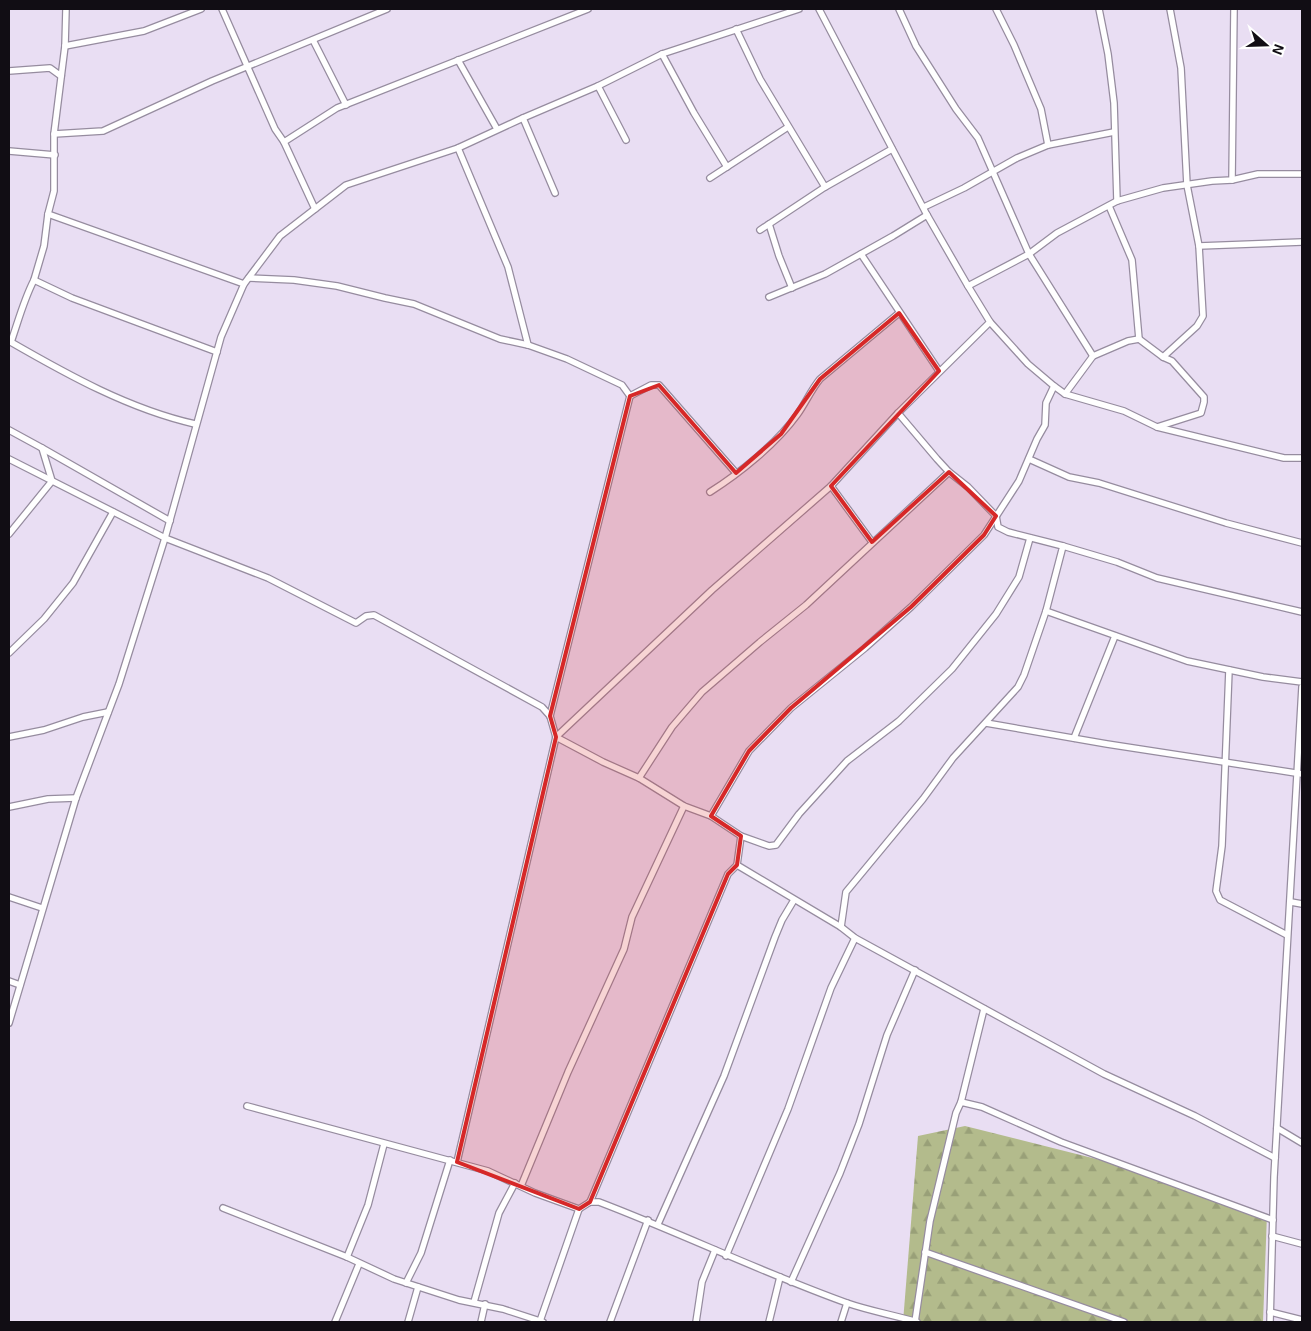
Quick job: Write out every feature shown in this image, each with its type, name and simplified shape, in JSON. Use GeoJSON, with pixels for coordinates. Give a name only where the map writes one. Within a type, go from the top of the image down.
{"type":"FeatureCollection","features":[{"type":"Feature","properties":{"kind":"street"},"geometry":{"type":"LineString","coordinates":[[66,9],[65,46],[54,134],[54,191],[48,214],[44,246],[34,280],[28,290],[22,313],[10,342],[117,399],[170,418],[196,424]]}},
{"type":"Feature","properties":{"kind":"street"},"geometry":{"type":"LineString","coordinates":[[65,46],[144,31],[201,9]]}},
{"type":"Feature","properties":{"kind":"street"},"geometry":{"type":"LineString","coordinates":[[222,9],[275,129],[284,142],[315,209]]}},
{"type":"Feature","properties":{"kind":"street"},"geometry":{"type":"LineString","coordinates":[[54,134],[103,131],[248,66],[388,9]]}},
{"type":"Feature","properties":{"kind":"street"},"geometry":{"type":"LineString","coordinates":[[284,142],[337,108],[588,9]]}},
{"type":"Feature","properties":{"kind":"street"},"geometry":{"type":"LineString","coordinates":[[9,1023],[76,798],[119,684],[165,538],[217,352],[231,312],[244,284],[280,236],[346,185],[458,148],[497,129],[598,86],[662,54],[799,9]]}},
{"type":"Feature","properties":{"kind":"street"},"geometry":{"type":"LineString","coordinates":[[819,9],[927,215],[968,286],[990,322],[1028,364],[1066,394],[1124,411],[1157,427],[1284,458],[1302,458]]}},
{"type":"Feature","properties":{"kind":"street"},"geometry":{"type":"LineString","coordinates":[[899,9],[916,46],[956,109],[978,138],[1029,254],[1093,356]]}},
{"type":"Feature","properties":{"kind":"street"},"geometry":{"type":"LineString","coordinates":[[996,9],[1014,45],[1041,109],[1048,145]]}},
{"type":"Feature","properties":{"kind":"street"},"geometry":{"type":"LineString","coordinates":[[1099,9],[1114,103],[1117,201]]}},
{"type":"Feature","properties":{"kind":"street"},"geometry":{"type":"LineString","coordinates":[[1163,357],[1197,326],[1203,316],[1199,246],[1187,184],[1181,68],[1170,9]]}},
{"type":"Feature","properties":{"kind":"street"},"geometry":{"type":"LineString","coordinates":[[1232,180],[1234,9]]}},
{"type":"Feature","properties":{"kind":"street"},"geometry":{"type":"LineString","coordinates":[[736,29],[760,79],[825,187]]}},
{"type":"Feature","properties":{"kind":"street"},"geometry":{"type":"LineString","coordinates":[[313,40],[346,105]]}},
{"type":"Feature","properties":{"kind":"street"},"geometry":{"type":"LineString","coordinates":[[662,54],[694,113],[727,166]]}},
{"type":"Feature","properties":{"kind":"street"},"geometry":{"type":"LineString","coordinates":[[458,60],[497,129]]}},
{"type":"Feature","properties":{"kind":"street"},"geometry":{"type":"LineString","coordinates":[[9,71],[50,68],[61,76]]}},
{"type":"Feature","properties":{"kind":"street"},"geometry":{"type":"LineString","coordinates":[[598,86],[626,140]]}},
{"type":"Feature","properties":{"kind":"street"},"geometry":{"type":"LineString","coordinates":[[523,118],[555,193]]}},
{"type":"Feature","properties":{"kind":"street"},"geometry":{"type":"LineString","coordinates":[[710,178],[788,127]]}},
{"type":"Feature","properties":{"kind":"street"},"geometry":{"type":"LineString","coordinates":[[924,208],[1017,158],[1048,145],[1114,132]]}},
{"type":"Feature","properties":{"kind":"street"},"geometry":{"type":"LineString","coordinates":[[458,148],[508,267],[528,345]]}},
{"type":"Feature","properties":{"kind":"street"},"geometry":{"type":"LineString","coordinates":[[760,230],[825,187],[892,149]]}},
{"type":"Feature","properties":{"kind":"street"},"geometry":{"type":"LineString","coordinates":[[9,151],[55,155]]}},
{"type":"Feature","properties":{"kind":"street"},"geometry":{"type":"LineString","coordinates":[[968,286],[1029,254],[1057,234],[1117,201],[1163,188],[1187,184],[1232,180],[1258,174],[1302,174]]}},
{"type":"Feature","properties":{"kind":"street"},"geometry":{"type":"LineString","coordinates":[[1109,206],[1132,260],[1140,338],[1163,357],[1172,361],[1204,396],[1201,413],[1157,427]]}},
{"type":"Feature","properties":{"kind":"street"},"geometry":{"type":"LineString","coordinates":[[48,214],[244,284]]}},
{"type":"Feature","properties":{"kind":"street"},"geometry":{"type":"LineString","coordinates":[[769,297],[825,274],[927,215]]}},
{"type":"Feature","properties":{"kind":"street"},"geometry":{"type":"LineString","coordinates":[[769,224],[792,288]]}},
{"type":"Feature","properties":{"kind":"street"},"geometry":{"type":"LineString","coordinates":[[1199,246],[1302,242]]}},
{"type":"Feature","properties":{"kind":"street"},"geometry":{"type":"LineString","coordinates":[[861,254],[939,371]]}},
{"type":"Feature","properties":{"kind":"street"},"geometry":{"type":"LineString","coordinates":[[249,278],[294,280],[337,286],[414,304],[500,339],[528,345],[567,359],[622,385],[630,396]]}},
{"type":"Feature","properties":{"kind":"street"},"geometry":{"type":"LineString","coordinates":[[34,280],[72,298],[217,352]]}},
{"type":"Feature","properties":{"kind":"street"},"geometry":{"type":"LineString","coordinates":[[710,492],[736,473],[781,434],[797,416],[813,387],[820,379],[900,314]]}},
{"type":"Feature","properties":{"kind":"street"},"geometry":{"type":"LineString","coordinates":[[556,737],[712,590],[831,486],[898,413],[990,322]]}},
{"type":"Feature","properties":{"kind":"street"},"geometry":{"type":"LineString","coordinates":[[1066,394],[1093,356],[1140,338]]}},
{"type":"Feature","properties":{"kind":"street"},"geometry":{"type":"LineString","coordinates":[[550,716],[630,396],[651,385],[659,385],[736,473]]}},
{"type":"Feature","properties":{"kind":"street"},"geometry":{"type":"LineString","coordinates":[[711,816],[749,750],[791,708],[865,648],[918,600],[984,535],[1019,481],[1036,439],[1044,426],[1046,403],[1054,386]]}},
{"type":"Feature","properties":{"kind":"street"},"geometry":{"type":"LineString","coordinates":[[898,413],[949,472],[968,487],[996,516],[998,527],[1008,532],[1117,562],[1157,578],[1302,612]]}},
{"type":"Feature","properties":{"kind":"street"},"geometry":{"type":"LineString","coordinates":[[9,430],[170,521]]}},
{"type":"Feature","properties":{"kind":"street"},"geometry":{"type":"LineString","coordinates":[[42,448],[52,480]]}},
{"type":"Feature","properties":{"kind":"street"},"geometry":{"type":"LineString","coordinates":[[9,458],[165,538],[268,578],[356,623],[366,616],[374,615],[542,707],[550,716],[556,737],[453,1161],[421,1253],[406,1283]]}},
{"type":"Feature","properties":{"kind":"street"},"geometry":{"type":"LineString","coordinates":[[1029,459],[1068,477],[1099,484],[1226,523],[1302,543]]}},
{"type":"Feature","properties":{"kind":"street"},"geometry":{"type":"LineString","coordinates":[[639,778],[672,727],[702,692],[760,642],[806,606],[872,542],[949,472]]}},
{"type":"Feature","properties":{"kind":"street"},"geometry":{"type":"LineString","coordinates":[[9,534],[52,480]]}},
{"type":"Feature","properties":{"kind":"street"},"geometry":{"type":"LineString","coordinates":[[831,486],[872,542]]}},
{"type":"Feature","properties":{"kind":"street"},"geometry":{"type":"LineString","coordinates":[[9,653],[44,618],[72,583],[112,512]]}},
{"type":"Feature","properties":{"kind":"street"},"geometry":{"type":"LineString","coordinates":[[556,737],[639,778],[684,806],[711,816],[742,836],[768,846],[776,845],[799,814],[847,760],[899,720],[952,669],[996,614],[1019,577],[1030,538]]}},
{"type":"Feature","properties":{"kind":"street"},"geometry":{"type":"LineString","coordinates":[[841,927],[846,892],[923,798],[953,758],[1018,687],[1024,675],[1046,610],[1063,546]]}},
{"type":"Feature","properties":{"kind":"street"},"geometry":{"type":"LineString","coordinates":[[1046,610],[1187,661],[1263,677],[1302,682]]}},
{"type":"Feature","properties":{"kind":"street"},"geometry":{"type":"LineString","coordinates":[[1074,738],[1115,636]]}},
{"type":"Feature","properties":{"kind":"street"},"geometry":{"type":"LineString","coordinates":[[1229,670],[1222,846],[1216,891],[1220,900],[1287,934]]}},
{"type":"Feature","properties":{"kind":"street"},"geometry":{"type":"LineString","coordinates":[[1270,1322],[1275,1158],[1287,934],[1300,774],[1302,687]]}},
{"type":"Feature","properties":{"kind":"street"},"geometry":{"type":"LineString","coordinates":[[9,737],[44,730],[84,717],[108,712]]}},
{"type":"Feature","properties":{"kind":"street"},"geometry":{"type":"LineString","coordinates":[[986,723],[1300,774]]}},
{"type":"Feature","properties":{"kind":"street"},"geometry":{"type":"LineString","coordinates":[[9,808],[48,799],[76,798]]}},
{"type":"Feature","properties":{"kind":"street"},"geometry":{"type":"LineString","coordinates":[[474,1302],[499,1213],[518,1184],[624,949],[632,917],[684,806]]}},
{"type":"Feature","properties":{"kind":"street"},"geometry":{"type":"LineString","coordinates":[[590,1202],[728,874],[737,864],[742,836]]}},
{"type":"Feature","properties":{"kind":"street"},"geometry":{"type":"LineString","coordinates":[[737,864],[841,927],[855,938],[915,970],[932,982],[1104,1074],[1195,1116],[1275,1158]]}},
{"type":"Feature","properties":{"kind":"street"},"geometry":{"type":"LineString","coordinates":[[9,898],[42,908]]}},
{"type":"Feature","properties":{"kind":"street"},"geometry":{"type":"LineString","coordinates":[[658,1224],[724,1076],[775,937],[782,920],[794,900]]}},
{"type":"Feature","properties":{"kind":"street"},"geometry":{"type":"LineString","coordinates":[[1291,902],[1302,904]]}},
{"type":"Feature","properties":{"kind":"street"},"geometry":{"type":"LineString","coordinates":[[726,1256],[788,1110],[832,988],[855,938]]}},
{"type":"Feature","properties":{"kind":"street"},"geometry":{"type":"LineString","coordinates":[[791,1282],[840,1173],[859,1124],[871,1080],[887,1035],[915,970]]}},
{"type":"Feature","properties":{"kind":"street"},"geometry":{"type":"LineString","coordinates":[[9,981],[20,985]]}},
{"type":"Feature","properties":{"kind":"street"},"geometry":{"type":"LineString","coordinates":[[223,1208],[347,1257],[359,1264],[406,1283],[459,1300],[503,1308],[542,1322],[579,1209],[590,1202],[600,1202],[658,1224],[726,1256],[780,1278],[880,1314],[916,1322],[930,1221],[984,1009]]}},
{"type":"Feature","properties":{"kind":"street"},"geometry":{"type":"LineString","coordinates":[[961,1102],[982,1108],[1061,1142],[1273,1220]]}},
{"type":"Feature","properties":{"kind":"street"},"geometry":{"type":"LineString","coordinates":[[247,1106],[488,1171],[556,1202],[579,1209]]}},
{"type":"Feature","properties":{"kind":"street"},"geometry":{"type":"LineString","coordinates":[[1277,1128],[1302,1143]]}},
{"type":"Feature","properties":{"kind":"street"},"geometry":{"type":"LineString","coordinates":[[347,1257],[368,1205],[384,1144]]}},
{"type":"Feature","properties":{"kind":"street"},"geometry":{"type":"LineString","coordinates":[[610,1322],[648,1220]]}},
{"type":"Feature","properties":{"kind":"street"},"geometry":{"type":"LineString","coordinates":[[1272,1236],[1302,1244]]}},
{"type":"Feature","properties":{"kind":"street"},"geometry":{"type":"LineString","coordinates":[[696,1322],[702,1282],[715,1250]]}},
{"type":"Feature","properties":{"kind":"street"},"geometry":{"type":"LineString","coordinates":[[925,1252],[1124,1322]]}},
{"type":"Feature","properties":{"kind":"street"},"geometry":{"type":"LineString","coordinates":[[335,1322],[359,1264]]}},
{"type":"Feature","properties":{"kind":"street"},"geometry":{"type":"LineString","coordinates":[[769,1322],[780,1278]]}},
{"type":"Feature","properties":{"kind":"street"},"geometry":{"type":"LineString","coordinates":[[408,1322],[418,1287]]}},
{"type":"Feature","properties":{"kind":"street"},"geometry":{"type":"LineString","coordinates":[[841,1322],[847,1303]]}},
{"type":"Feature","properties":{"kind":"street"},"geometry":{"type":"LineString","coordinates":[[481,1322],[484,1304]]}},
{"type":"Feature","properties":{"kind":"street"},"geometry":{"type":"LineString","coordinates":[[1270,1312],[1302,1320]]}},
{"type":"Feature","properties":{"kind":"highlighted area"},"geometry":{"type":"Polygon","coordinates":[[[899,313],[939,371],[831,486],[872,542],[949,472],[996,516],[984,535],[911,607],[791,708],[749,751],[711,816],[741,836],[737,865],[728,874],[590,1202],[579,1209],[457,1162],[556,737],[550,716],[630,396],[659,385],[736,473],[781,434],[820,379],[899,313]]]}},
{"type":"Feature","properties":{"kind":"green space"},"geometry":{"type":"Polygon","coordinates":[[[965,1126],[1140,1170],[1267,1214],[1263,1322],[903,1322],[918,1136],[965,1126]]]}}]}
